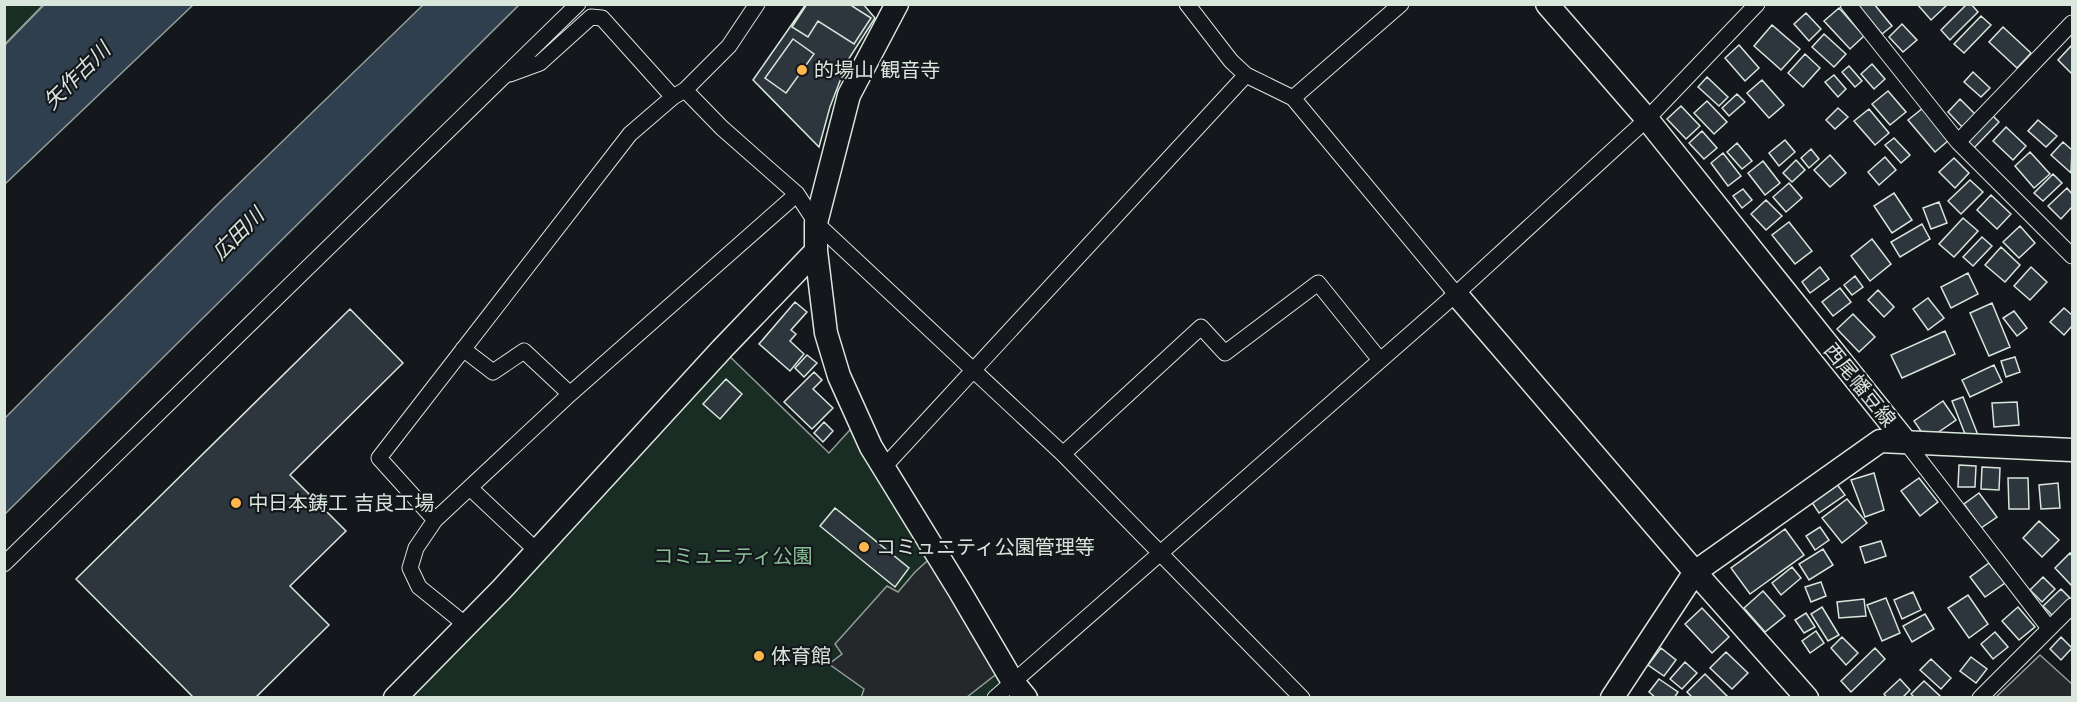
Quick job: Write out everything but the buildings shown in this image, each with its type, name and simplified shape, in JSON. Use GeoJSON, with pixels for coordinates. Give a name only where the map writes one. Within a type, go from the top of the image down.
{"type":"FeatureCollection","features":[{"type":"Feature","properties":{"kind":"street"},"geometry":{"type":"LineString","coordinates":[[4,564],[578,4]]}},
{"type":"Feature","properties":{"kind":"street"},"geometry":{"type":"LineString","coordinates":[[435,520],[379,458],[630,134],[679,93],[729,46],[757,4]]}},
{"type":"Feature","properties":{"kind":"street"},"geometry":{"type":"LineString","coordinates":[[897,4],[849,95],[816,223],[816,251],[826,333],[858,421],[884,468],[1020,690]]}},
{"type":"Feature","properties":{"kind":"street"},"geometry":{"type":"LineString","coordinates":[[1187,4],[1231,61],[1246,75],[1293,98],[1456,294],[1695,572],[1807,698]]}},
{"type":"Feature","properties":{"kind":"street"},"geometry":{"type":"LineString","coordinates":[[1293,98],[1401,4]]}},
{"type":"Feature","properties":{"kind":"street","name":"西尾幡豆線"},"geometry":{"type":"LineString","coordinates":[[1547,4],[1647,119],[1905,441]]}},
{"type":"Feature","properties":{"kind":"street"},"geometry":{"type":"LineString","coordinates":[[995,698],[1020,690],[1162,553],[1456,294],[1647,119],[1757,4]]}},
{"type":"Feature","properties":{"kind":"street"},"geometry":{"type":"LineString","coordinates":[[1848,4],[1958,142],[2071,249]]}},
{"type":"Feature","properties":{"kind":"street"},"geometry":{"type":"LineString","coordinates":[[504,76],[540,63],[591,17],[602,18],[679,93],[797,194],[816,223],[1063,454],[1302,698]]}},
{"type":"Feature","properties":{"kind":"street"},"geometry":{"type":"LineString","coordinates":[[1958,142],[2073,22]]}},
{"type":"Feature","properties":{"kind":"street"},"geometry":{"type":"LineString","coordinates":[[884,468],[1246,75]]}},
{"type":"Feature","properties":{"kind":"street"},"geometry":{"type":"LineString","coordinates":[[466,625],[419,588],[410,568],[416,548],[435,520],[570,394],[797,194]]}},
{"type":"Feature","properties":{"kind":"street"},"geometry":{"type":"LineString","coordinates":[[395,698],[537,551],[722,349],[816,251]]}},
{"type":"Feature","properties":{"kind":"street"},"geometry":{"type":"LineString","coordinates":[[1063,454],[1201,327],[1225,353],[1318,283],[1380,360]]}},
{"type":"Feature","properties":{"kind":"street"},"geometry":{"type":"LineString","coordinates":[[463,349],[493,372],[524,351],[570,394]]}},
{"type":"Feature","properties":{"kind":"street","name":"西尾幡豆線"},"geometry":{"type":"LineString","coordinates":[[1695,572],[1880,441],[1905,441]]}},
{"type":"Feature","properties":{"kind":"street"},"geometry":{"type":"LineString","coordinates":[[1905,441],[2073,450]]}},
{"type":"Feature","properties":{"kind":"street"},"geometry":{"type":"LineString","coordinates":[[1905,441],[2049,628]]}},
{"type":"Feature","properties":{"kind":"street"},"geometry":{"type":"LineString","coordinates":[[470,488],[537,551]]}},
{"type":"Feature","properties":{"kind":"street"},"geometry":{"type":"LineString","coordinates":[[1612,698],[1695,572]]}},
{"type":"Feature","properties":{"kind":"street"},"geometry":{"type":"LineString","coordinates":[[1980,698],[2073,606]]}},
{"type":"Feature","properties":{"kind":"green space"},"geometry":{"type":"Polygon","coordinates":[[[4,5],[43,5],[5,44],[4,5]]]}},
{"type":"Feature","properties":{"kind":"green space","name":"コミュニティ公園"},"geometry":{"type":"Polygon","coordinates":[[[722,349],[829,453],[858,421],[1013,682],[995,698],[395,698],[722,349]]]}},
{"type":"Feature","properties":{"kind":"shaded area"},"geometry":{"type":"Polygon","coordinates":[[[935,554],[999,672],[967,697],[861,698],[864,689],[829,664],[842,654],[835,644],[887,586],[898,592],[935,554]]]}},
{"type":"Feature","properties":{"kind":"shaded area"},"geometry":{"type":"Polygon","coordinates":[[[2040,655],[2072,684],[2072,697],[1996,697],[2040,655]]]}},
{"type":"Feature","properties":{"kind":"water","name":"矢作古川"},"geometry":{"type":"Polygon","coordinates":[[[44,5],[193,5],[5,184],[5,45],[44,5]]]}},
{"type":"Feature","properties":{"kind":"water","name":"広田川"},"geometry":{"type":"Polygon","coordinates":[[[423,5],[519,5],[5,514],[5,418],[220,202],[423,5]]]}},
{"type":"Feature","properties":{"kind":"place","name":"的場山 観音寺"},"geometry":{"type":"Point","coordinates":[802,70]}},
{"type":"Feature","properties":{"kind":"place","name":"中日本鋳工 吉良工場"},"geometry":{"type":"Point","coordinates":[236,503]}},
{"type":"Feature","properties":{"kind":"place","name":"コミュニティ公園管理等"},"geometry":{"type":"Point","coordinates":[864,547]}},
{"type":"Feature","properties":{"kind":"place","name":"体育館"},"geometry":{"type":"Point","coordinates":[759,656]}}]}
